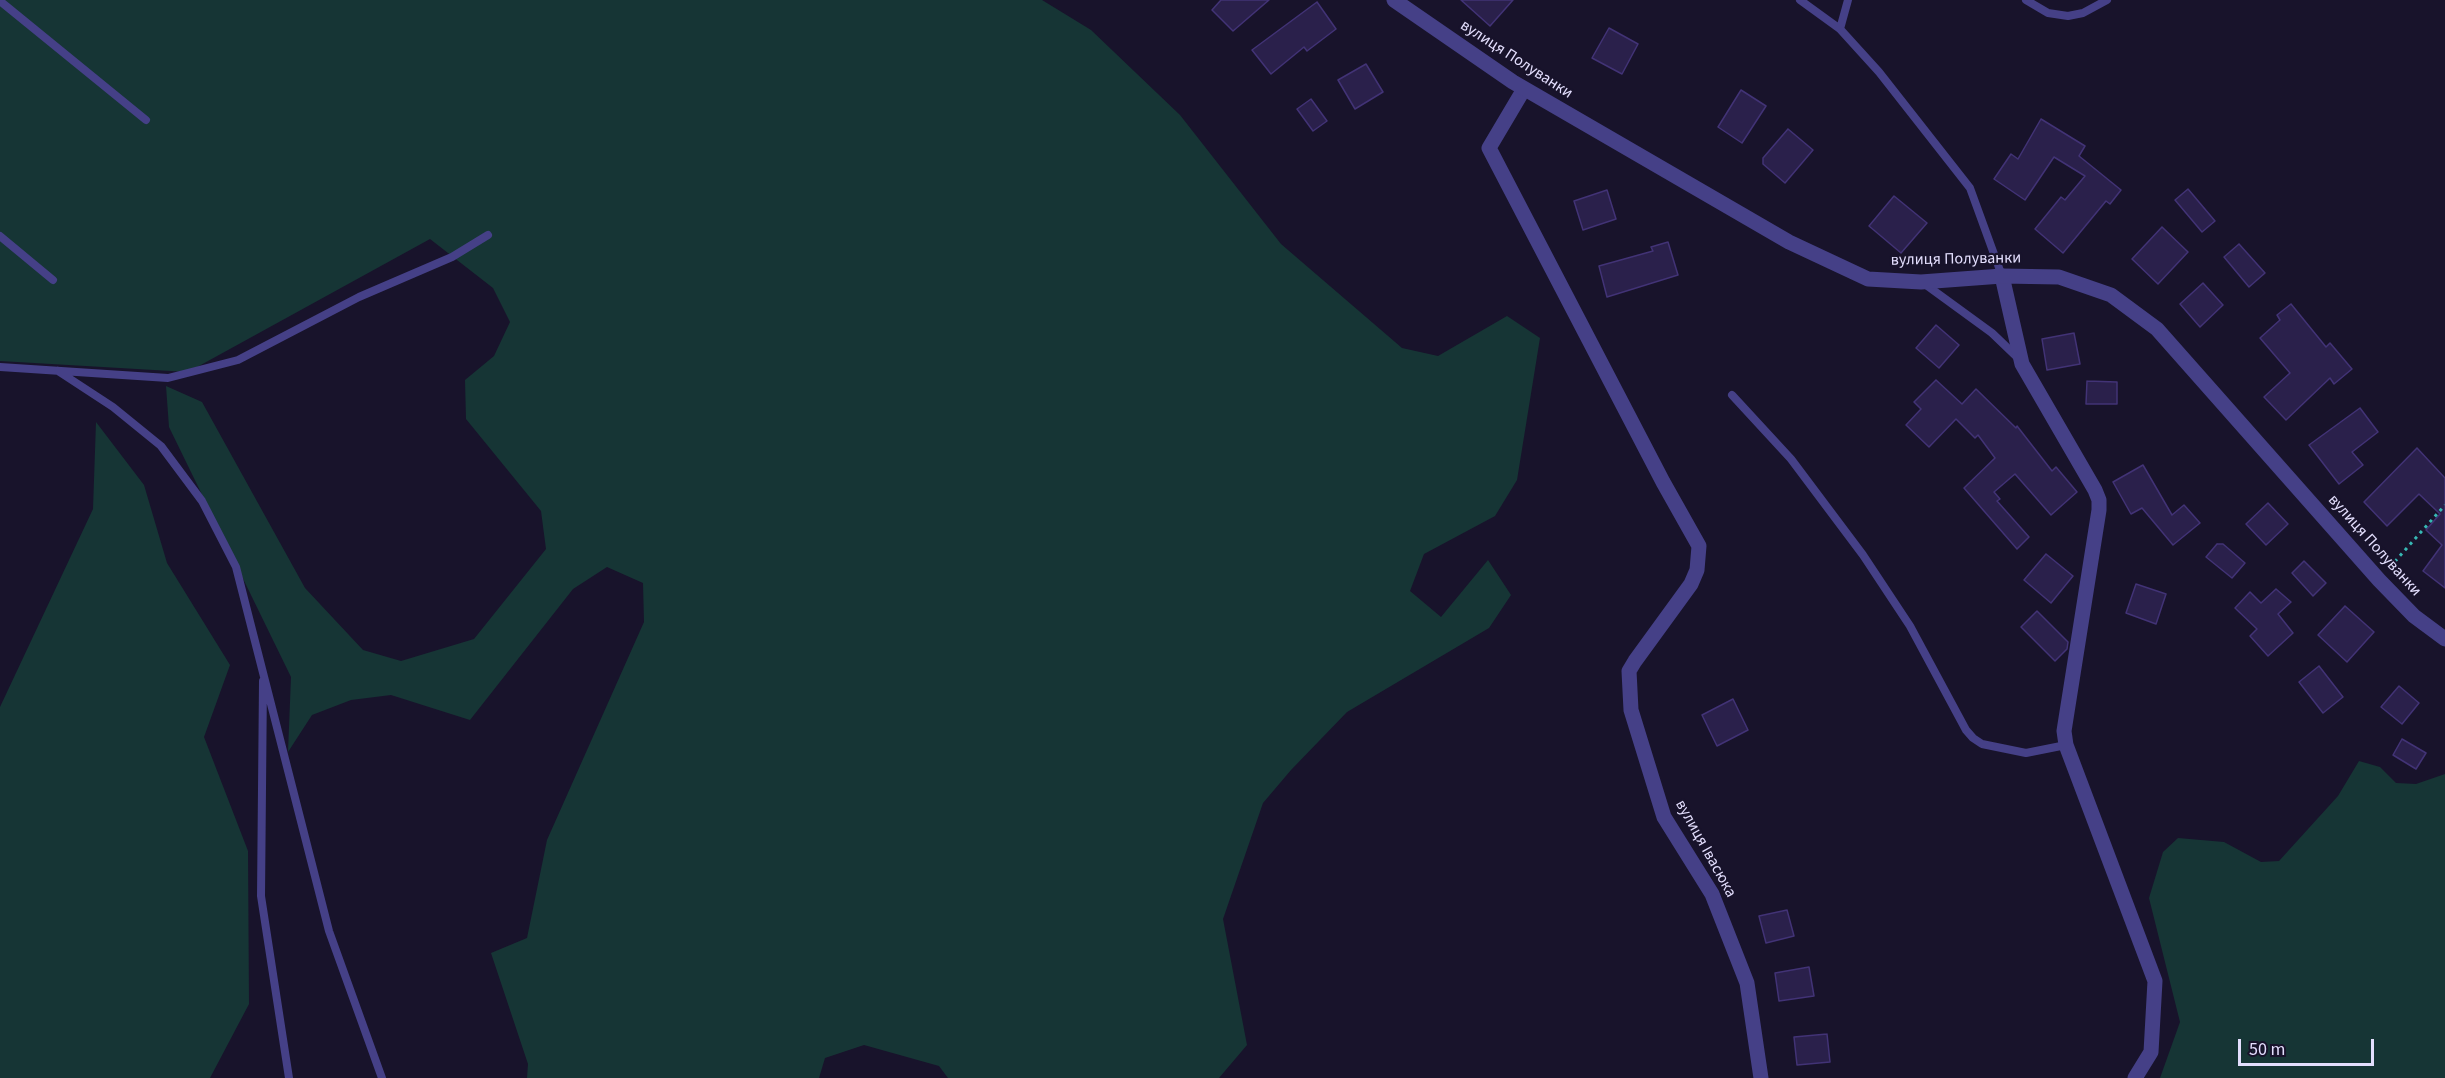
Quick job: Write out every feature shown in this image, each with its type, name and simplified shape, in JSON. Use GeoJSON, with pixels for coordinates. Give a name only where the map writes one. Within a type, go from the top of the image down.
{"type":"FeatureCollection","features":[{"type":"Feature","properties":{"kind":"street","name":"вулиця Полуванки"},"geometry":{"type":"LineString","coordinates":[[1394,0],[1524,88],[1789,242],[1868,279],[1921,282],[2002,276],[2059,277],[2112,295],[2157,329],[2379,580],[2414,616],[2445,639]]}},
{"type":"Feature","properties":{"kind":"street","name":"вулиця Івасюка"},"geometry":{"type":"LineString","coordinates":[[1524,88],[1489,148],[1662,482],[1699,546],[1697,570],[1691,584],[1629,671],[1631,710],[1664,818],[1712,894],[1747,983],[1761,1078]]}},
{"type":"Feature","properties":{"kind":"street"},"geometry":{"type":"LineString","coordinates":[[2002,276],[2022,364],[2099,500],[2064,731],[2066,745],[2155,981],[2151,1052],[2135,1078]]}},
{"type":"Feature","properties":{"kind":"lane"},"geometry":{"type":"LineString","coordinates":[[1800,0],[1840,29],[1879,72],[1970,188],[2002,276]]}},
{"type":"Feature","properties":{"kind":"lane"},"geometry":{"type":"LineString","coordinates":[[1840,29],[1848,0]]}},
{"type":"Feature","properties":{"kind":"lane"},"geometry":{"type":"LineString","coordinates":[[2026,0],[2048,13],[2068,16],[2084,13],[2108,0]]}},
{"type":"Feature","properties":{"kind":"lane"},"geometry":{"type":"LineString","coordinates":[[0,1],[146,120]]}},
{"type":"Feature","properties":{"kind":"lane"},"geometry":{"type":"LineString","coordinates":[[0,236],[53,280]]}},
{"type":"Feature","properties":{"kind":"lane"},"geometry":{"type":"LineString","coordinates":[[0,367],[168,378],[237,360],[359,297],[452,257],[488,236]]}},
{"type":"Feature","properties":{"kind":"lane"},"geometry":{"type":"LineString","coordinates":[[1921,282],[2007,345],[2022,364]]}},
{"type":"Feature","properties":{"kind":"lane"},"geometry":{"type":"LineString","coordinates":[[58,371],[113,407],[161,446],[201,501],[236,567],[329,931],[382,1078]]}},
{"type":"Feature","properties":{"kind":"lane"},"geometry":{"type":"LineString","coordinates":[[1731,395],[1791,459],[1863,555],[1911,626],[1966,730],[1973,738],[1982,744],[2026,753],[2066,745]]}},
{"type":"Feature","properties":{"kind":"lane"},"geometry":{"type":"LineString","coordinates":[[263,666],[261,896],[288,1078]]}},
{"type":"Feature","properties":{"kind":"path"},"geometry":{"type":"LineString","coordinates":[[2379,580],[2445,506]]}},
{"type":"Feature","properties":{"kind":"green space"},"geometry":{"type":"Polygon","coordinates":[[[0,0],[1042,0],[1091,30],[1180,115],[1281,244],[1402,348],[1438,356],[1507,316],[1540,338],[1517,480],[1495,516],[1424,554],[1410,591],[1441,617],[1488,560],[1511,595],[1489,628],[1347,712],[1291,770],[1263,803],[1223,919],[1247,1045],[1219,1078],[948,1078],[939,1066],[864,1045],[825,1058],[819,1078],[527,1078],[528,1064],[491,953],[527,938],[547,840],[644,622],[643,583],[607,567],[573,589],[470,720],[391,695],[351,700],[312,715],[288,752],[291,677],[169,427],[166,386],[202,402],[305,588],[363,650],[401,661],[474,639],[546,549],[541,511],[466,419],[465,380],[494,356],[510,322],[493,288],[430,239],[188,372],[0,361],[0,0]]]}},
{"type":"Feature","properties":{"kind":"green space"},"geometry":{"type":"Polygon","coordinates":[[[96,422],[144,485],[167,563],[230,665],[204,737],[248,851],[249,1004],[210,1078],[0,1078],[0,707],[93,509],[96,422]]]}},
{"type":"Feature","properties":{"kind":"green space"},"geometry":{"type":"Polygon","coordinates":[[[2359,761],[2380,767],[2396,783],[2416,784],[2445,774],[2445,1078],[2160,1078],[2180,1022],[2149,898],[2163,852],[2178,838],[2224,842],[2261,862],[2279,861],[2338,796],[2359,761]]]}},
{"type":"Feature","properties":{"kind":"building"},"geometry":{"type":"Polygon","coordinates":[[[1221,0],[1269,0],[1233,31],[1212,10],[1221,0]]]}},
{"type":"Feature","properties":{"kind":"building"},"geometry":{"type":"Polygon","coordinates":[[[1461,0],[1513,0],[1490,26],[1461,0]]]}},
{"type":"Feature","properties":{"kind":"building"},"geometry":{"type":"Polygon","coordinates":[[[1317,2],[1336,29],[1307,51],[1304,47],[1271,74],[1252,50],[1317,2]]]}},
{"type":"Feature","properties":{"kind":"building"},"geometry":{"type":"Polygon","coordinates":[[[1609,28],[1638,44],[1622,74],[1592,58],[1609,28]]]}},
{"type":"Feature","properties":{"kind":"building"},"geometry":{"type":"Polygon","coordinates":[[[1366,64],[1383,92],[1355,109],[1338,80],[1366,64]]]}},
{"type":"Feature","properties":{"kind":"building"},"geometry":{"type":"Polygon","coordinates":[[[1741,90],[1766,106],[1742,143],[1718,127],[1741,90]]]}},
{"type":"Feature","properties":{"kind":"building"},"geometry":{"type":"Polygon","coordinates":[[[1311,99],[1327,121],[1313,131],[1297,109],[1311,99]]]}},
{"type":"Feature","properties":{"kind":"building"},"geometry":{"type":"Polygon","coordinates":[[[2041,119],[2085,146],[2079,156],[2121,190],[2110,204],[2106,201],[2063,253],[2035,229],[2061,197],[2065,200],[2085,176],[2054,157],[2025,200],[1994,179],[2011,154],[2018,159],[2041,119]]]}},
{"type":"Feature","properties":{"kind":"building"},"geometry":{"type":"Polygon","coordinates":[[[1788,129],[1813,150],[1785,183],[1763,164],[1763,158],[1788,129]]]}},
{"type":"Feature","properties":{"kind":"building"},"geometry":{"type":"Polygon","coordinates":[[[2188,189],[2215,221],[2202,232],[2175,200],[2188,189]]]}},
{"type":"Feature","properties":{"kind":"building"},"geometry":{"type":"Polygon","coordinates":[[[1607,190],[1616,219],[1583,230],[1574,201],[1607,190]]]}},
{"type":"Feature","properties":{"kind":"building"},"geometry":{"type":"Polygon","coordinates":[[[1894,196],[1927,223],[1901,253],[1869,226],[1894,196]]]}},
{"type":"Feature","properties":{"kind":"building"},"geometry":{"type":"Polygon","coordinates":[[[2162,227],[2188,252],[2158,284],[2132,259],[2162,227]]]}},
{"type":"Feature","properties":{"kind":"building"},"geometry":{"type":"Polygon","coordinates":[[[1668,242],[1678,275],[1607,297],[1599,266],[1653,251],[1651,247],[1668,242]]]}},
{"type":"Feature","properties":{"kind":"building"},"geometry":{"type":"Polygon","coordinates":[[[2239,244],[2265,273],[2249,287],[2224,257],[2239,244]]]}},
{"type":"Feature","properties":{"kind":"building"},"geometry":{"type":"Polygon","coordinates":[[[2203,283],[2223,305],[2200,327],[2180,304],[2203,283]]]}},
{"type":"Feature","properties":{"kind":"building"},"geometry":{"type":"Polygon","coordinates":[[[2291,304],[2326,347],[2330,343],[2352,369],[2334,384],[2330,378],[2286,420],[2264,397],[2290,373],[2260,338],[2280,320],[2277,315],[2291,304]]]}},
{"type":"Feature","properties":{"kind":"building"},"geometry":{"type":"Polygon","coordinates":[[[1936,325],[1959,345],[1939,368],[1916,348],[1936,325]]]}},
{"type":"Feature","properties":{"kind":"building"},"geometry":{"type":"Polygon","coordinates":[[[2074,333],[2080,364],[2047,370],[2042,339],[2074,333]]]}},
{"type":"Feature","properties":{"kind":"building"},"geometry":{"type":"Polygon","coordinates":[[[1936,380],[1962,404],[1976,389],[2016,428],[2017,426],[2052,471],[2056,467],[2077,492],[2051,515],[2015,474],[1994,492],[2000,499],[1997,501],[2029,537],[2017,549],[1964,488],[1995,458],[1978,435],[1975,438],[1956,419],[1929,447],[1906,425],[1921,409],[1914,402],[1936,380]]]}},
{"type":"Feature","properties":{"kind":"building"},"geometry":{"type":"Polygon","coordinates":[[[2087,381],[2117,382],[2117,404],[2086,404],[2087,381]]]}},
{"type":"Feature","properties":{"kind":"building"},"geometry":{"type":"Polygon","coordinates":[[[2360,408],[2378,432],[2352,452],[2363,465],[2339,484],[2309,445],[2360,408]]]}},
{"type":"Feature","properties":{"kind":"building"},"geometry":{"type":"Polygon","coordinates":[[[2417,448],[2445,478],[2445,588],[2423,571],[2442,545],[2426,530],[2440,514],[2419,494],[2387,526],[2364,502],[2417,448]]]}},
{"type":"Feature","properties":{"kind":"building"},"geometry":{"type":"Polygon","coordinates":[[[2143,465],[2172,515],[2184,505],[2200,523],[2173,545],[2142,508],[2131,514],[2113,482],[2143,465]]]}},
{"type":"Feature","properties":{"kind":"building"},"geometry":{"type":"Polygon","coordinates":[[[2268,503],[2288,524],[2266,545],[2246,524],[2268,503]]]}},
{"type":"Feature","properties":{"kind":"building"},"geometry":{"type":"Polygon","coordinates":[[[2217,544],[2223,544],[2245,563],[2232,578],[2206,557],[2217,544]]]}},
{"type":"Feature","properties":{"kind":"building"},"geometry":{"type":"Polygon","coordinates":[[[2046,554],[2073,576],[2051,603],[2024,580],[2046,554]]]}},
{"type":"Feature","properties":{"kind":"building"},"geometry":{"type":"Polygon","coordinates":[[[2304,561],[2326,583],[2313,596],[2292,573],[2304,561]]]}},
{"type":"Feature","properties":{"kind":"building"},"geometry":{"type":"Polygon","coordinates":[[[2136,584],[2166,594],[2156,624],[2126,613],[2136,584]]]}},
{"type":"Feature","properties":{"kind":"building"},"geometry":{"type":"Polygon","coordinates":[[[2276,589],[2291,602],[2278,614],[2293,633],[2268,656],[2250,636],[2257,629],[2235,608],[2250,592],[2261,603],[2276,589]]]}},
{"type":"Feature","properties":{"kind":"building"},"geometry":{"type":"Polygon","coordinates":[[[2345,606],[2374,632],[2347,662],[2318,635],[2345,606]]]}},
{"type":"Feature","properties":{"kind":"building"},"geometry":{"type":"Polygon","coordinates":[[[2037,611],[2068,642],[2067,649],[2055,661],[2021,627],[2037,611]]]}},
{"type":"Feature","properties":{"kind":"building"},"geometry":{"type":"Polygon","coordinates":[[[2319,666],[2343,697],[2323,713],[2299,682],[2319,666]]]}},
{"type":"Feature","properties":{"kind":"building"},"geometry":{"type":"Polygon","coordinates":[[[2399,686],[2419,703],[2402,724],[2381,707],[2399,686]]]}},
{"type":"Feature","properties":{"kind":"building"},"geometry":{"type":"Polygon","coordinates":[[[1733,699],[1748,730],[1717,746],[1702,715],[1733,699]]]}},
{"type":"Feature","properties":{"kind":"building"},"geometry":{"type":"Polygon","coordinates":[[[2402,739],[2426,753],[2416,769],[2393,755],[2402,739]]]}},
{"type":"Feature","properties":{"kind":"building"},"geometry":{"type":"Polygon","coordinates":[[[1787,910],[1794,936],[1766,943],[1759,916],[1787,910]]]}},
{"type":"Feature","properties":{"kind":"building"},"geometry":{"type":"Polygon","coordinates":[[[1809,967],[1814,996],[1779,1001],[1775,973],[1809,967]]]}},
{"type":"Feature","properties":{"kind":"building"},"geometry":{"type":"Polygon","coordinates":[[[1827,1034],[1830,1062],[1797,1065],[1794,1037],[1827,1034]]]}}]}
